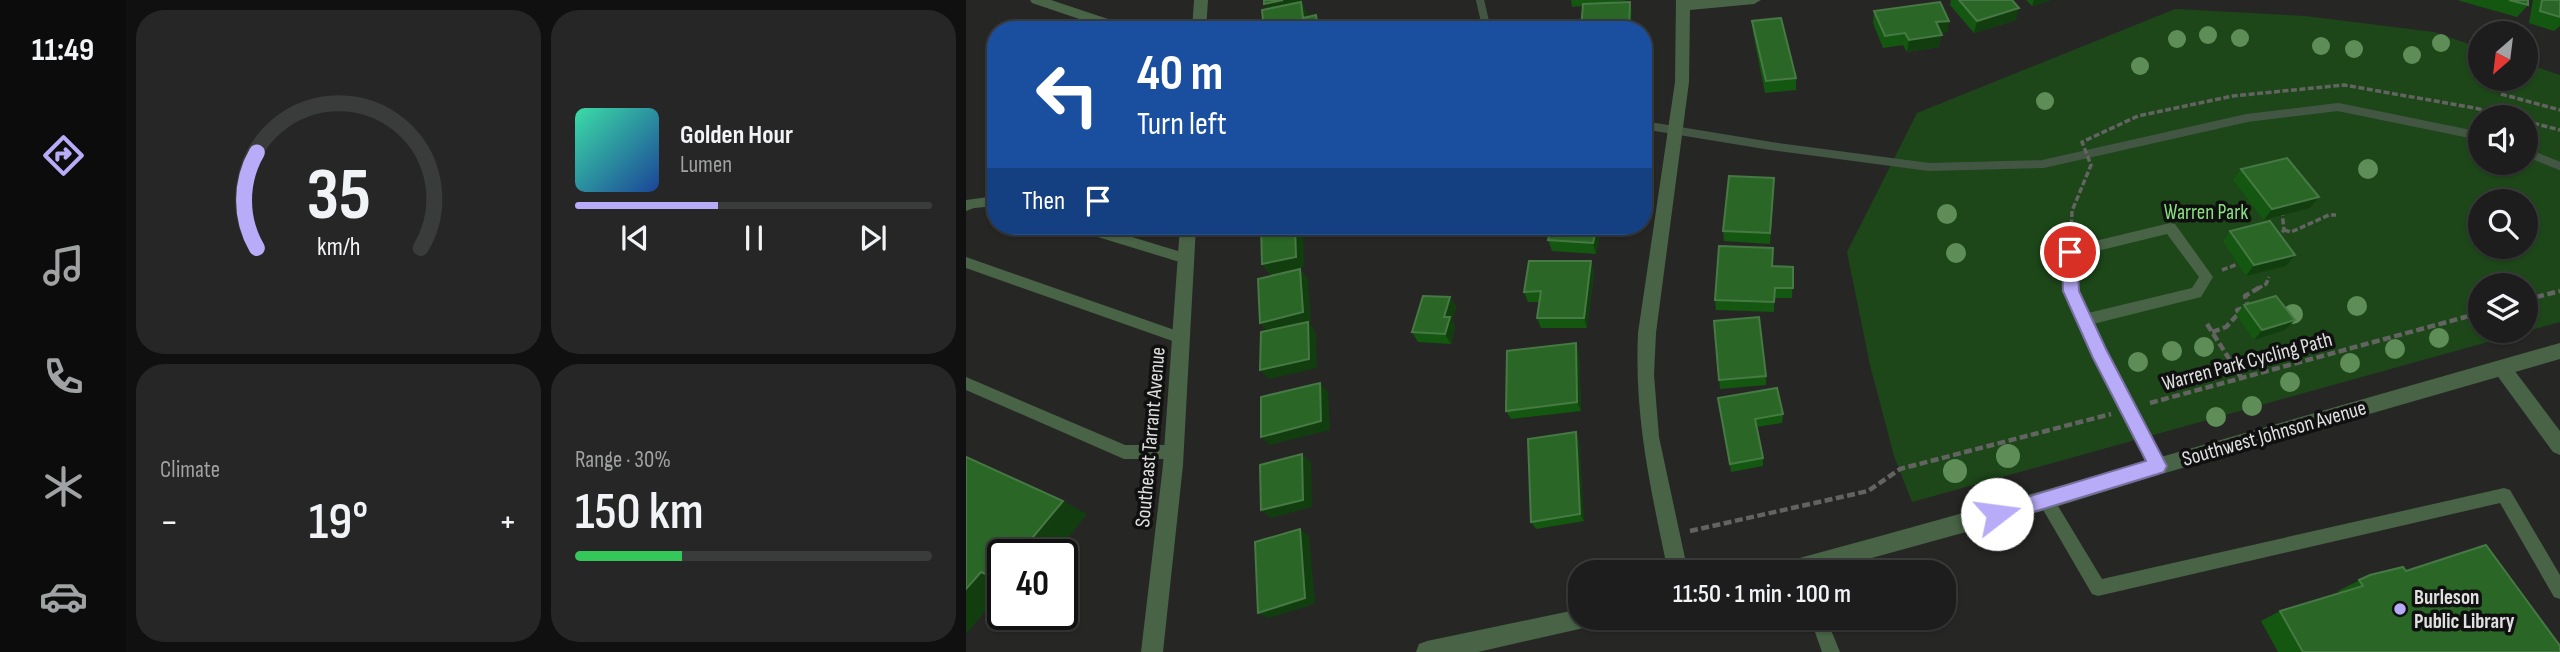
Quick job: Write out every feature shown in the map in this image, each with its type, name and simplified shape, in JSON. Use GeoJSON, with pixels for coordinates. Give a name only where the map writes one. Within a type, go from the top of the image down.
{"type":"FeatureCollection","features":[{"type":"Feature","properties":{"kind":"street"},"geometry":{"type":"LineString","coordinates":[[1037,0],[1100,21]]}},
{"type":"Feature","properties":{"kind":"street"},"geometry":{"type":"LineString","coordinates":[[1200,21],[1201,0]]}},
{"type":"Feature","properties":{"kind":"street"},"geometry":{"type":"LineString","coordinates":[[1675,560],[1650,437],[1645,374],[1647,332],[1682,82],[1684,3],[1754,0]]}},
{"type":"Feature","properties":{"kind":"street","name":"Southeast Tarrant Avenue"},"geometry":{"type":"LineString","coordinates":[[1152,652],[1174,452],[1187,235]]}},
{"type":"Feature","properties":{"kind":"street","name":"Southwest Johnson Avenue"},"geometry":{"type":"LineString","coordinates":[[1835,560],[2560,351]]}},
{"type":"Feature","properties":{"kind":"street"},"geometry":{"type":"LineString","coordinates":[[2502,368],[2560,446]]}},
{"type":"Feature","properties":{"kind":"street"},"geometry":{"type":"LineString","coordinates":[[1427,652],[1568,623]]}},
{"type":"Feature","properties":{"kind":"lane"},"geometry":{"type":"LineString","coordinates":[[966,206],[987,202]]}},
{"type":"Feature","properties":{"kind":"lane"},"geometry":{"type":"LineString","coordinates":[[2084,320],[2196,293],[2206,277],[2170,228],[2070,252],[2071,291],[2084,320],[2128,409],[2158,466]]}},
{"type":"Feature","properties":{"kind":"lane"},"geometry":{"type":"LineString","coordinates":[[1108,235],[1186,260]]}},
{"type":"Feature","properties":{"kind":"lane"},"geometry":{"type":"LineString","coordinates":[[966,262],[1181,338]]}},
{"type":"Feature","properties":{"kind":"lane"},"geometry":{"type":"LineString","coordinates":[[966,383],[1124,452],[1174,452]]}},
{"type":"Feature","properties":{"kind":"lane"},"geometry":{"type":"LineString","coordinates":[[2046,501],[2098,588],[2504,495],[2560,591]]}},
{"type":"Feature","properties":{"kind":"lane"},"geometry":{"type":"LineString","coordinates":[[1823,630],[1831,652]]}},
{"type":"Feature","properties":{"kind":"path"},"geometry":{"type":"LineString","coordinates":[[2070,252],[2071,211],[2091,165],[2082,148],[2082,142],[2137,116],[2233,96],[2344,85],[2468,107]]}},
{"type":"Feature","properties":{"kind":"path"},"geometry":{"type":"LineString","coordinates":[[2501,94],[2560,110]]}},
{"type":"Feature","properties":{"kind":"path"},"geometry":{"type":"LineString","coordinates":[[2538,124],[2560,130]]}},
{"type":"Feature","properties":{"kind":"path"},"geometry":{"type":"LineString","coordinates":[[2282,212],[2284,230]]}},
{"type":"Feature","properties":{"kind":"path"},"geometry":{"type":"LineString","coordinates":[[2284,230],[2291,232],[2329,215],[2336,215]]}},
{"type":"Feature","properties":{"kind":"path"},"geometry":{"type":"LineString","coordinates":[[2270,243],[2284,230]]}},
{"type":"Feature","properties":{"kind":"path"},"geometry":{"type":"LineString","coordinates":[[2221,270],[2238,264]]}},
{"type":"Feature","properties":{"kind":"path"},"geometry":{"type":"LineString","coordinates":[[2212,332],[2229,325],[2239,313],[2237,310],[2248,307],[2245,296],[2266,284],[2269,277]]}},
{"type":"Feature","properties":{"kind":"path"},"geometry":{"type":"LineString","coordinates":[[2538,297],[2560,291]]}},
{"type":"Feature","properties":{"kind":"path","name":"Warren Park Cycling Path"},"geometry":{"type":"LineString","coordinates":[[1670,536],[1868,491],[1900,469],[2468,316]]}},
{"type":"Feature","properties":{"kind":"path"},"geometry":{"type":"LineString","coordinates":[[2207,324],[2242,379]]}},
{"type":"Feature","properties":{"kind":"green space","name":"Warren Park"},"geometry":{"type":"Polygon","coordinates":[[[2175,9],[2305,16],[2434,32],[2468,44],[2468,91],[2538,91],[2538,67],[2560,75],[2560,322],[2538,328],[2538,273],[2468,273],[2468,343],[2484,343],[1912,502],[1894,456],[1870,365],[1847,252],[1917,113],[2175,9]]]}},
{"type":"Feature","properties":{"kind":"building"},"geometry":{"type":"Polygon","coordinates":[[[1264,0],[1283,0],[1264,4],[1264,0]]]}},
{"type":"Feature","properties":{"kind":"building"},"geometry":{"type":"Polygon","coordinates":[[[1959,0],[2012,0],[2019,8],[1977,21],[1959,0]]]}},
{"type":"Feature","properties":{"kind":"building"},"geometry":{"type":"Polygon","coordinates":[[[2509,0],[2528,0],[2528,5],[2509,0]]]}},
{"type":"Feature","properties":{"kind":"building"},"geometry":{"type":"Polygon","coordinates":[[[2542,0],[2560,0],[2560,17],[2540,11],[2542,0]]]}},
{"type":"Feature","properties":{"kind":"building"},"geometry":{"type":"Polygon","coordinates":[[[1301,2],[1303,18],[1316,15],[1317,21],[1263,21],[1262,10],[1301,2]]]}},
{"type":"Feature","properties":{"kind":"building"},"geometry":{"type":"Polygon","coordinates":[[[1630,2],[1629,21],[1582,21],[1583,4],[1630,2]]]}},
{"type":"Feature","properties":{"kind":"building"},"geometry":{"type":"Polygon","coordinates":[[[1940,2],[1949,21],[1936,22],[1942,35],[1909,40],[1905,33],[1885,36],[1874,11],[1940,2]]]}},
{"type":"Feature","properties":{"kind":"building"},"geometry":{"type":"Polygon","coordinates":[[[1781,18],[1796,78],[1766,81],[1752,21],[1781,18]]]}},
{"type":"Feature","properties":{"kind":"building"},"geometry":{"type":"Polygon","coordinates":[[[2287,158],[2319,197],[2272,209],[2241,169],[2287,158]]]}},
{"type":"Feature","properties":{"kind":"building"},"geometry":{"type":"Polygon","coordinates":[[[1729,176],[1774,178],[1770,233],[1723,231],[1729,176]]]}},
{"type":"Feature","properties":{"kind":"building"},"geometry":{"type":"Polygon","coordinates":[[[2270,221],[2295,255],[2254,265],[2230,231],[2270,221]]]}},
{"type":"Feature","properties":{"kind":"building"},"geometry":{"type":"Polygon","coordinates":[[[1261,235],[1295,235],[1296,257],[1262,264],[1261,235]]]}},
{"type":"Feature","properties":{"kind":"building"},"geometry":{"type":"Polygon","coordinates":[[[1549,235],[1595,235],[1593,243],[1548,240],[1549,235]]]}},
{"type":"Feature","properties":{"kind":"building"},"geometry":{"type":"Polygon","coordinates":[[[1719,246],[1773,248],[1772,266],[1793,267],[1793,288],[1775,288],[1774,302],[1715,300],[1719,246]]]}},
{"type":"Feature","properties":{"kind":"building"},"geometry":{"type":"Polygon","coordinates":[[[1529,261],[1591,261],[1584,318],[1537,318],[1541,291],[1524,292],[1529,261]]]}},
{"type":"Feature","properties":{"kind":"building"},"geometry":{"type":"Polygon","coordinates":[[[1300,269],[1303,312],[1260,323],[1258,279],[1300,269]]]}},
{"type":"Feature","properties":{"kind":"building"},"geometry":{"type":"Polygon","coordinates":[[[1423,296],[1450,297],[1444,317],[1450,317],[1445,334],[1412,332],[1423,296]]]}},
{"type":"Feature","properties":{"kind":"building"},"geometry":{"type":"Polygon","coordinates":[[[2276,296],[2295,320],[2262,330],[2244,305],[2276,296]]]}},
{"type":"Feature","properties":{"kind":"building"},"geometry":{"type":"Polygon","coordinates":[[[1759,317],[1766,376],[1719,380],[1714,321],[1759,317]]]}},
{"type":"Feature","properties":{"kind":"building"},"geometry":{"type":"Polygon","coordinates":[[[1308,322],[1309,359],[1260,370],[1261,332],[1308,322]]]}},
{"type":"Feature","properties":{"kind":"building"},"geometry":{"type":"Polygon","coordinates":[[[1576,343],[1577,402],[1506,411],[1507,351],[1576,343]]]}},
{"type":"Feature","properties":{"kind":"building"},"geometry":{"type":"Polygon","coordinates":[[[1320,383],[1321,421],[1261,437],[1261,397],[1320,383]]]}},
{"type":"Feature","properties":{"kind":"building"},"geometry":{"type":"Polygon","coordinates":[[[1777,388],[1783,414],[1755,419],[1763,458],[1730,464],[1718,398],[1777,388]]]}},
{"type":"Feature","properties":{"kind":"building"},"geometry":{"type":"Polygon","coordinates":[[[1576,432],[1580,514],[1531,522],[1528,439],[1576,432]]]}},
{"type":"Feature","properties":{"kind":"building"},"geometry":{"type":"Polygon","coordinates":[[[1302,454],[1303,500],[1261,510],[1260,465],[1302,454]]]}},
{"type":"Feature","properties":{"kind":"building"},"geometry":{"type":"Polygon","coordinates":[[[966,457],[1063,501],[1031,539],[987,539],[987,575],[981,572],[966,589],[966,457]]]}},
{"type":"Feature","properties":{"kind":"building"},"geometry":{"type":"Polygon","coordinates":[[[1300,529],[1305,598],[1258,613],[1255,542],[1300,529]]]}},
{"type":"Feature","properties":{"kind":"building","name":"Burleson Public Library"},"geometry":{"type":"Polygon","coordinates":[[[2486,545],[2560,646],[2560,652],[2303,652],[2280,611],[2363,586],[2359,580],[2370,575],[2403,567],[2406,571],[2486,545]]]}},
{"type":"Feature","properties":{"kind":"waterway"},"geometry":{"type":"LineString","coordinates":[[1480,0],[1485,21]]}},
{"type":"Feature","properties":{"kind":"waterway"},"geometry":{"type":"LineString","coordinates":[[1652,126],[1929,167],[2043,164],[2247,118],[2338,107],[2468,134]]}},
{"type":"Feature","properties":{"kind":"waterway"},"geometry":{"type":"LineString","coordinates":[[2538,157],[2560,166]]}},
{"type":"Feature","properties":{"kind":"place","name":"Burleson Public Library"},"geometry":{"type":"Point","coordinates":[2400,609]}},
{"type":"Feature","properties":{"kind":"route"},"geometry":{"type":"LineString","coordinates":[[1997,514],[2158,466],[2099,353],[2071,291],[2070,252]]}}]}
